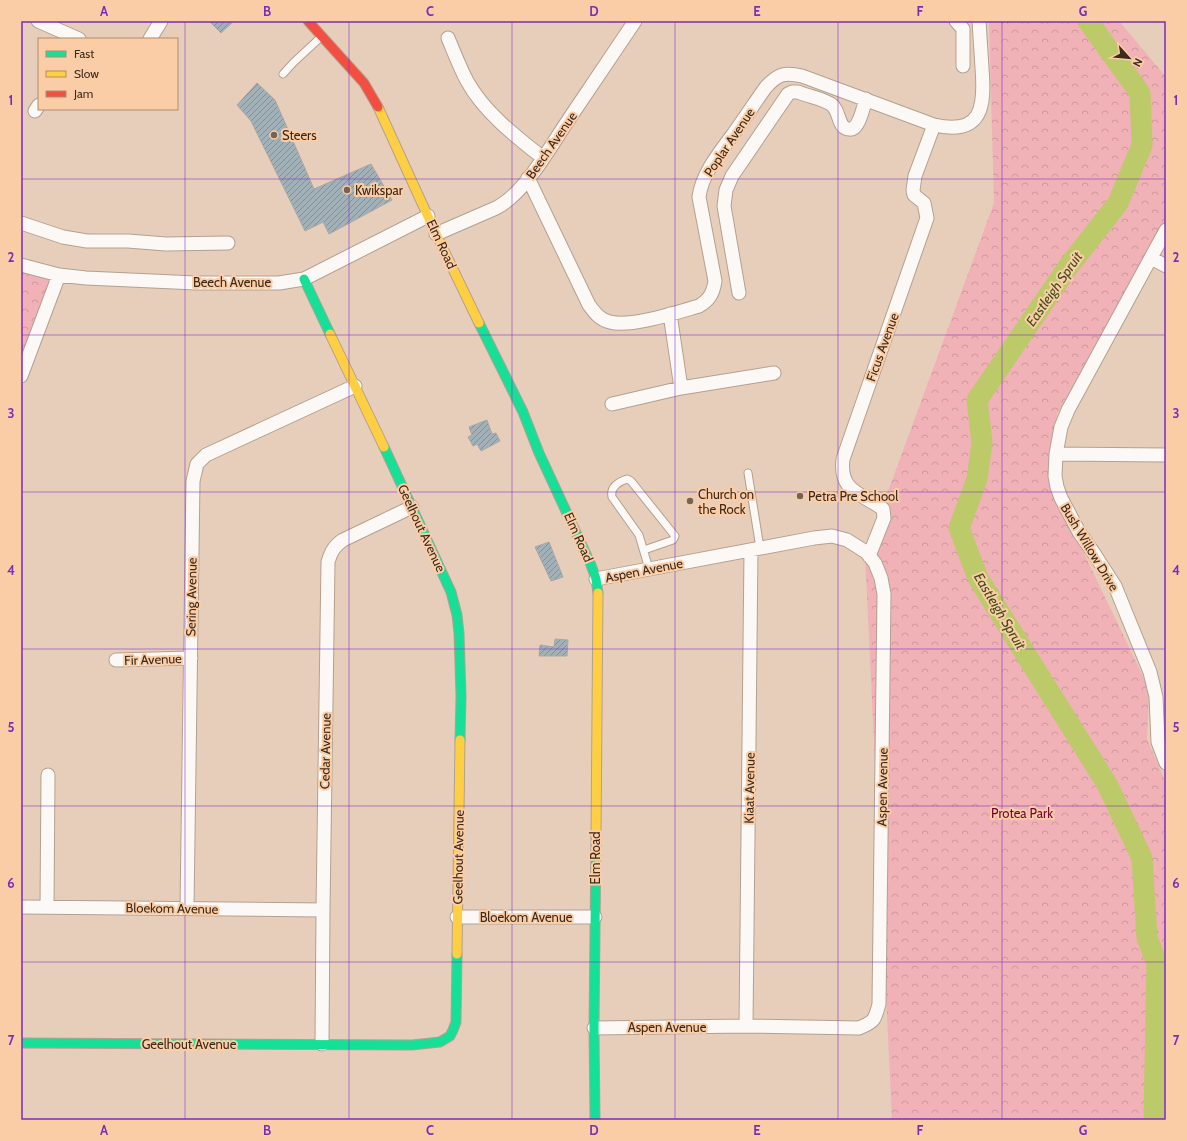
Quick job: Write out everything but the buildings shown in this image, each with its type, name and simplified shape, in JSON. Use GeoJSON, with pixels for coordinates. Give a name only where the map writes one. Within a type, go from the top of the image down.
{"type":"FeatureCollection","features":[{"type":"Feature","properties":{"kind":"street"},"geometry":{"type":"LineString","coordinates":[[38,21],[54,24],[77,38]]}},
{"type":"Feature","properties":{"kind":"street"},"geometry":{"type":"LineString","coordinates":[[151,38],[161,21]]}},
{"type":"Feature","properties":{"kind":"street","name":"Elm Road"},"geometry":{"type":"LineString","coordinates":[[308,21],[364,83],[389,128],[436,234],[523,412],[539,453],[580,539],[596,579],[598,619],[594,1028],[595,1120]]}},
{"type":"Feature","properties":{"kind":"street","name":"Beech Avenue"},"geometry":{"type":"LineString","coordinates":[[436,234],[505,204],[515,194],[543,158],[635,21]]}},
{"type":"Feature","properties":{"kind":"street"},"geometry":{"type":"LineString","coordinates":[[956,21],[963,29],[963,66]]}},
{"type":"Feature","properties":{"kind":"street","name":"Poplar Avenue"},"geometry":{"type":"LineString","coordinates":[[528,178],[589,305],[602,319],[618,324],[632,323],[699,306],[707,301],[712,294],[715,281],[699,197],[700,187],[726,143],[773,79],[782,74],[790,73],[802,76],[934,125],[948,128],[960,127],[966,125],[980,111],[984,91],[980,21]]}},
{"type":"Feature","properties":{"kind":"street"},"geometry":{"type":"LineString","coordinates":[[448,38],[467,81],[481,102],[505,126],[543,158]]}},
{"type":"Feature","properties":{"kind":"street"},"geometry":{"type":"LineString","coordinates":[[739,293],[724,206],[726,190],[732,176],[788,94],[798,92],[831,104],[836,111],[842,126],[850,130],[857,126],[866,100]]}},
{"type":"Feature","properties":{"kind":"street","name":"Ficus Avenue"},"geometry":{"type":"LineString","coordinates":[[869,556],[884,518],[883,509],[848,486],[843,478],[842,459],[927,218],[924,203],[914,195],[913,183],[934,125]]}},
{"type":"Feature","properties":{"kind":"street","name":"Beech Avenue"},"geometry":{"type":"LineString","coordinates":[[21,265],[59,274],[86,278],[196,282],[279,282],[304,279],[428,216]]}},
{"type":"Feature","properties":{"kind":"street"},"geometry":{"type":"LineString","coordinates":[[21,223],[63,237],[87,241],[128,241],[166,244],[228,243]]}},
{"type":"Feature","properties":{"kind":"street","name":"Bush Willow Drive"},"geometry":{"type":"LineString","coordinates":[[1166,230],[1068,410],[1061,427],[1056,454],[1055,476],[1061,498],[1083,539],[1113,582],[1150,672],[1157,703],[1158,742],[1166,763]]}},
{"type":"Feature","properties":{"kind":"street"},"geometry":{"type":"LineString","coordinates":[[1152,258],[1166,266]]}},
{"type":"Feature","properties":{"kind":"street"},"geometry":{"type":"LineString","coordinates":[[21,376],[59,274]]}},
{"type":"Feature","properties":{"kind":"street","name":"Geelhout Avenue"},"geometry":{"type":"LineString","coordinates":[[21,1043],[412,1045],[440,1043],[452,1034],[456,1022],[461,696],[457,615],[451,592],[304,279]]}},
{"type":"Feature","properties":{"kind":"street"},"geometry":{"type":"LineString","coordinates":[[670,314],[681,388]]}},
{"type":"Feature","properties":{"kind":"street"},"geometry":{"type":"LineString","coordinates":[[612,404],[681,388],[774,373]]}},
{"type":"Feature","properties":{"kind":"street","name":"Sering Avenue"},"geometry":{"type":"LineString","coordinates":[[187,908],[193,481],[197,464],[206,455],[355,386]]}},
{"type":"Feature","properties":{"kind":"street"},"geometry":{"type":"LineString","coordinates":[[1056,454],[1166,455]]}},
{"type":"Feature","properties":{"kind":"street","name":"Cedar Avenue"},"geometry":{"type":"LineString","coordinates":[[322,1044],[328,562],[331,552],[335,546],[343,540],[412,507]]}},
{"type":"Feature","properties":{"kind":"street","name":"Aspen Avenue"},"geometry":{"type":"LineString","coordinates":[[594,1028],[746,1026],[859,1028],[870,1024],[876,1017],[879,1004],[884,594],[881,578],[875,564],[869,556],[860,547],[847,540],[832,536],[814,538],[596,579]]}},
{"type":"Feature","properties":{"kind":"street","name":"Kiaat Avenue"},"geometry":{"type":"LineString","coordinates":[[746,1026],[756,549]]}},
{"type":"Feature","properties":{"kind":"street","name":"Fir Avenue"},"geometry":{"type":"LineString","coordinates":[[116,660],[190,658]]}},
{"type":"Feature","properties":{"kind":"street"},"geometry":{"type":"LineString","coordinates":[[47,907],[48,775]]}},
{"type":"Feature","properties":{"kind":"street","name":"Bloekom Avenue"},"geometry":{"type":"LineString","coordinates":[[21,907],[323,910]]}},
{"type":"Feature","properties":{"kind":"street","name":"Bloekom Avenue"},"geometry":{"type":"LineString","coordinates":[[457,917],[595,917]]}},
{"type":"Feature","properties":{"kind":"lane"},"geometry":{"type":"LineString","coordinates":[[283,74],[322,36]]}},
{"type":"Feature","properties":{"kind":"lane"},"geometry":{"type":"LineString","coordinates":[[748,472],[756,549]]}},
{"type":"Feature","properties":{"kind":"lane"},"geometry":{"type":"LineString","coordinates":[[644,550],[673,540],[675,536],[631,481],[627,479],[618,482],[613,488],[611,492],[612,497],[636,529],[649,569]]}},
{"type":"Feature","properties":{"kind":"green space","name":"Protea Park"},"geometry":{"type":"Polygon","coordinates":[[[989,21],[1119,21],[1166,77],[1166,220],[1057,414],[1048,478],[1149,689],[1147,739],[1166,783],[1166,1120],[892,1120],[865,554],[994,203],[989,21]]]}},
{"type":"Feature","properties":{"kind":"green space"},"geometry":{"type":"Polygon","coordinates":[[[21,263],[57,273],[21,373],[21,263]]]}},
{"type":"Feature","properties":{"kind":"waterway","name":"Eastleigh Spruit"},"geometry":{"type":"LineString","coordinates":[[1088,21],[1140,93],[1142,145],[1118,203],[1068,267],[977,400],[982,443],[977,479],[959,528],[978,578],[1107,784],[1142,858],[1147,938],[1157,963],[1154,1120]]}},
{"type":"Feature","properties":{"kind":"traffic: fast"},"geometry":{"type":"LineString","coordinates":[[304,279],[330,334]]}},
{"type":"Feature","properties":{"kind":"traffic: fast"},"geometry":{"type":"LineString","coordinates":[[479,323],[523,412],[539,453],[591,565],[596,579],[598,593]]}},
{"type":"Feature","properties":{"kind":"traffic: fast"},"geometry":{"type":"LineString","coordinates":[[384,447],[451,592],[457,615],[461,696],[460,740]]}},
{"type":"Feature","properties":{"kind":"traffic: fast"},"geometry":{"type":"LineString","coordinates":[[595,1120],[594,1028],[596,836]]}},
{"type":"Feature","properties":{"kind":"traffic: fast"},"geometry":{"type":"LineString","coordinates":[[21,1043],[412,1045],[440,1042],[450,1036],[456,1022],[457,954]]}},
{"type":"Feature","properties":{"kind":"traffic: slow"},"geometry":{"type":"LineString","coordinates":[[378,107],[436,234],[479,323]]}},
{"type":"Feature","properties":{"kind":"traffic: slow"},"geometry":{"type":"LineString","coordinates":[[330,334],[384,447]]}},
{"type":"Feature","properties":{"kind":"traffic: slow"},"geometry":{"type":"LineString","coordinates":[[596,836],[598,593]]}},
{"type":"Feature","properties":{"kind":"traffic: slow"},"geometry":{"type":"LineString","coordinates":[[457,954],[460,740]]}},
{"type":"Feature","properties":{"kind":"traffic: jam"},"geometry":{"type":"LineString","coordinates":[[308,21],[364,83],[378,107]]}},
{"type":"Feature","properties":{"kind":"place","name":"Steers"},"geometry":{"type":"Point","coordinates":[274,135]}},
{"type":"Feature","properties":{"kind":"place","name":"Kwikspar"},"geometry":{"type":"Point","coordinates":[347,190]}},
{"type":"Feature","properties":{"kind":"place","name":"Petra Pre School"},"geometry":{"type":"Point","coordinates":[800,496]}},
{"type":"Feature","properties":{"kind":"place","name":"Church on the Rock"},"geometry":{"type":"Point","coordinates":[690,501]}}]}
